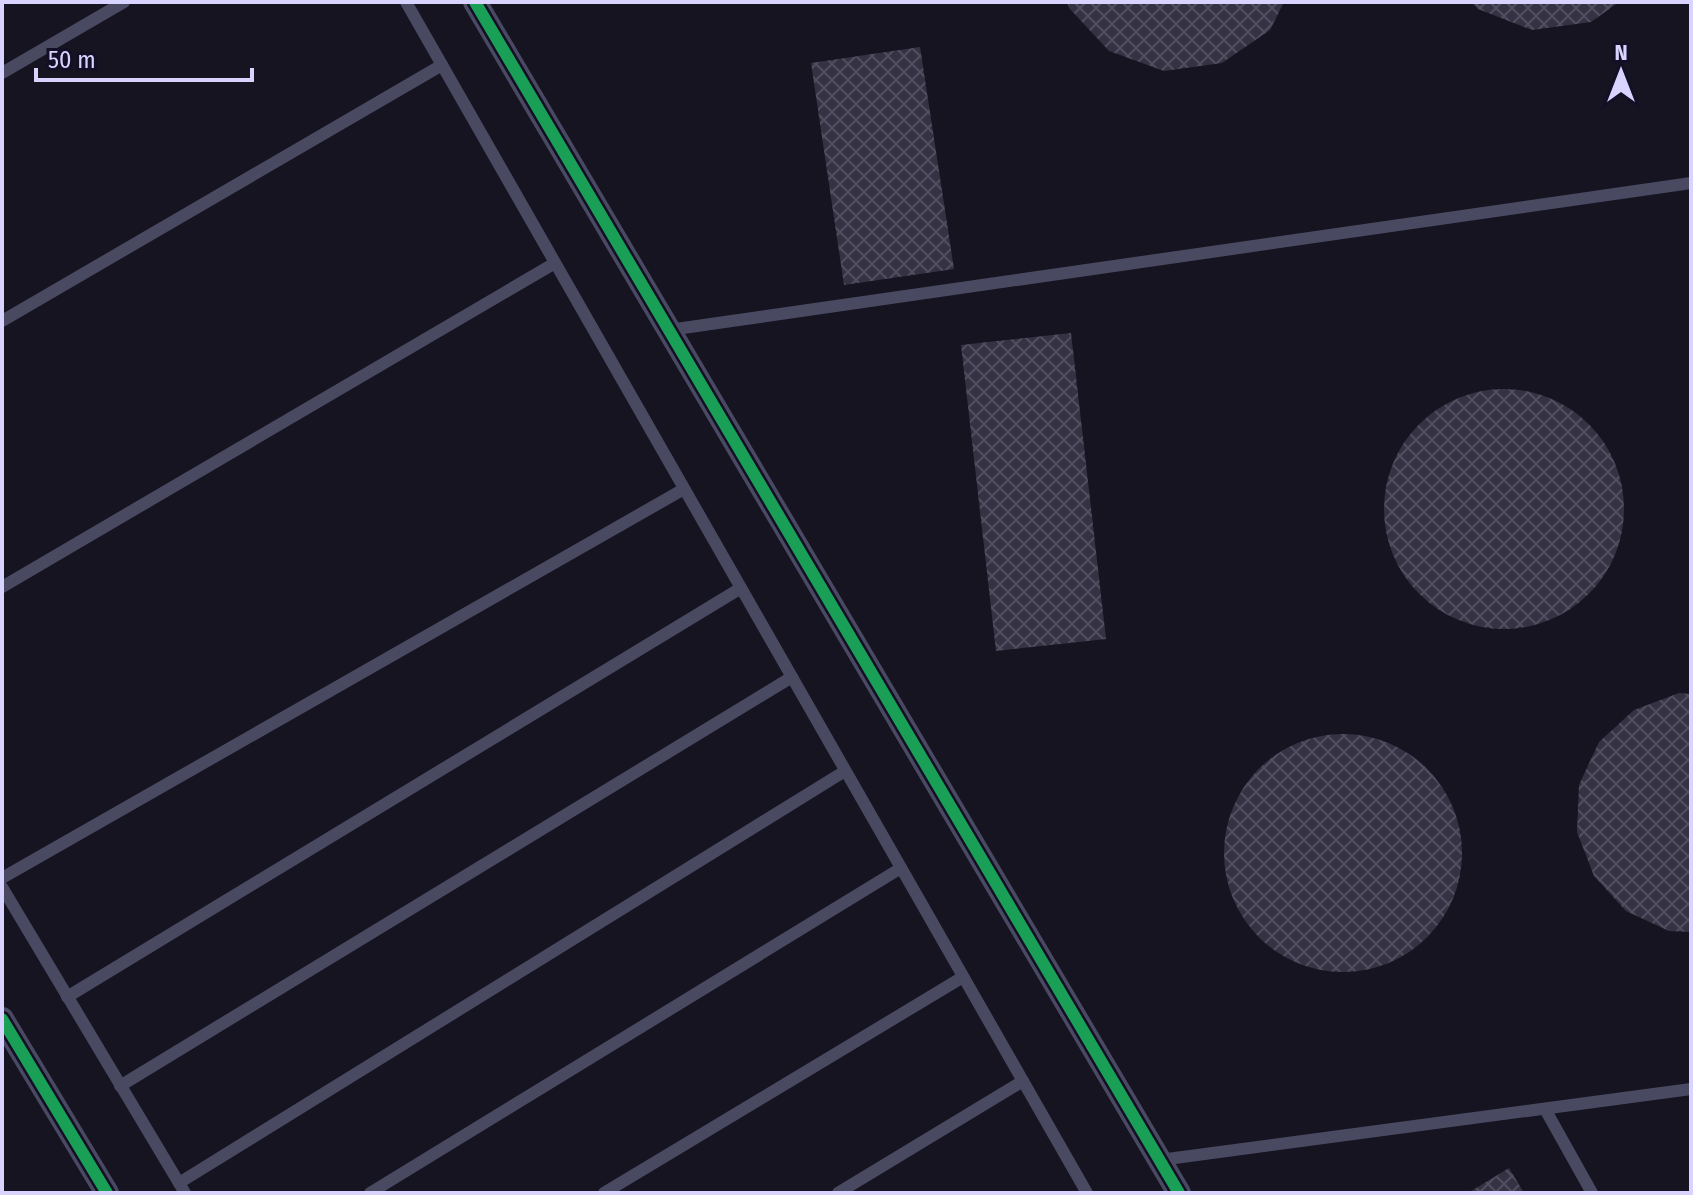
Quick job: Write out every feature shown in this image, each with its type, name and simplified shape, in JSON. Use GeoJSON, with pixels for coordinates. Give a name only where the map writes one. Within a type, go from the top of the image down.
{"type":"FeatureCollection","features":[{"type":"Feature","properties":{"kind":"street"},"geometry":{"type":"LineString","coordinates":[[475,2],[1179,1193]]}},
{"type":"Feature","properties":{"kind":"street"},"geometry":{"type":"LineString","coordinates":[[2,1019],[107,1193]]}},
{"type":"Feature","properties":{"kind":"lane"},"geometry":{"type":"LineString","coordinates":[[2,73],[124,2]]}},
{"type":"Feature","properties":{"kind":"lane"},"geometry":{"type":"LineString","coordinates":[[406,2],[1023,1081],[1081,1191]]}},
{"type":"Feature","properties":{"kind":"lane"},"geometry":{"type":"LineString","coordinates":[[2,321],[442,65]]}},
{"type":"Feature","properties":{"kind":"lane"},"geometry":{"type":"LineString","coordinates":[[669,330],[1691,183]]}},
{"type":"Feature","properties":{"kind":"lane"},"geometry":{"type":"LineString","coordinates":[[2,587],[555,263]]}},
{"type":"Feature","properties":{"kind":"lane"},"geometry":{"type":"LineString","coordinates":[[2,878],[684,489]]}},
{"type":"Feature","properties":{"kind":"lane"},"geometry":{"type":"LineString","coordinates":[[67,997],[741,588]]}},
{"type":"Feature","properties":{"kind":"lane"},"geometry":{"type":"LineString","coordinates":[[120,1086],[792,677]]}},
{"type":"Feature","properties":{"kind":"lane"},"geometry":{"type":"LineString","coordinates":[[2,887],[182,1188],[845,771]]}},
{"type":"Feature","properties":{"kind":"lane"},"geometry":{"type":"LineString","coordinates":[[370,1193],[901,868]]}},
{"type":"Feature","properties":{"kind":"lane"},"geometry":{"type":"LineString","coordinates":[[604,1193],[963,977]]}},
{"type":"Feature","properties":{"kind":"lane"},"geometry":{"type":"LineString","coordinates":[[838,1193],[1023,1081]]}},
{"type":"Feature","properties":{"kind":"lane"},"geometry":{"type":"LineString","coordinates":[[1160,1160],[1691,1089]]}},
{"type":"Feature","properties":{"kind":"lane"},"geometry":{"type":"LineString","coordinates":[[1545,1109],[1592,1193]]}},
{"type":"Feature","properties":{"kind":"building"},"geometry":{"type":"Polygon","coordinates":[[[1067,2],[1284,2],[1270,30],[1222,63],[1164,71],[1109,51],[1067,2]]]}},
{"type":"Feature","properties":{"kind":"building"},"geometry":{"type":"Polygon","coordinates":[[[1471,2],[1619,2],[1591,22],[1532,30],[1478,9],[1471,2]]]}},
{"type":"Feature","properties":{"kind":"building"},"geometry":{"type":"Polygon","coordinates":[[[920,47],[954,269],[844,285],[811,63],[920,47]]]}},
{"type":"Feature","properties":{"kind":"building"},"geometry":{"type":"Polygon","coordinates":[[[1071,333],[1106,639],[996,651],[961,345],[1071,333]]]}},
{"type":"Feature","properties":{"kind":"building"},"geometry":{"type":"Polygon","coordinates":[[[1504,389],[1527,391],[1550,398],[1571,409],[1589,424],[1604,442],[1615,463],[1622,486],[1622,532],[1615,555],[1604,576],[1589,594],[1571,609],[1550,620],[1527,627],[1504,629],[1481,627],[1458,620],[1437,609],[1419,594],[1404,576],[1393,555],[1386,532],[1384,509],[1386,486],[1393,463],[1404,442],[1419,424],[1437,409],[1458,398],[1481,391],[1504,389]]]}},
{"type":"Feature","properties":{"kind":"building"},"geometry":{"type":"Polygon","coordinates":[[[1679,693],[1691,694],[1691,932],[1669,931],[1626,911],[1594,876],[1577,832],[1579,785],[1599,742],[1634,710],[1679,693]]]}},
{"type":"Feature","properties":{"kind":"building"},"geometry":{"type":"Polygon","coordinates":[[[1343,734],[1366,736],[1389,743],[1427,769],[1453,807],[1460,830],[1460,876],[1453,899],[1427,937],[1389,963],[1366,970],[1343,972],[1320,970],[1297,963],[1259,937],[1233,899],[1226,876],[1224,853],[1226,830],[1233,807],[1259,769],[1297,743],[1320,736],[1343,734]]]}},
{"type":"Feature","properties":{"kind":"building"},"geometry":{"type":"Polygon","coordinates":[[[1509,1168],[1524,1193],[1468,1193],[1509,1168]]]}},
{"type":"Feature","properties":{"kind":"cycle path"},"geometry":{"type":"LineString","coordinates":[[475,2],[1179,1193]]}},
{"type":"Feature","properties":{"kind":"cycle path"},"geometry":{"type":"LineString","coordinates":[[2,1019],[107,1193]]}}]}
